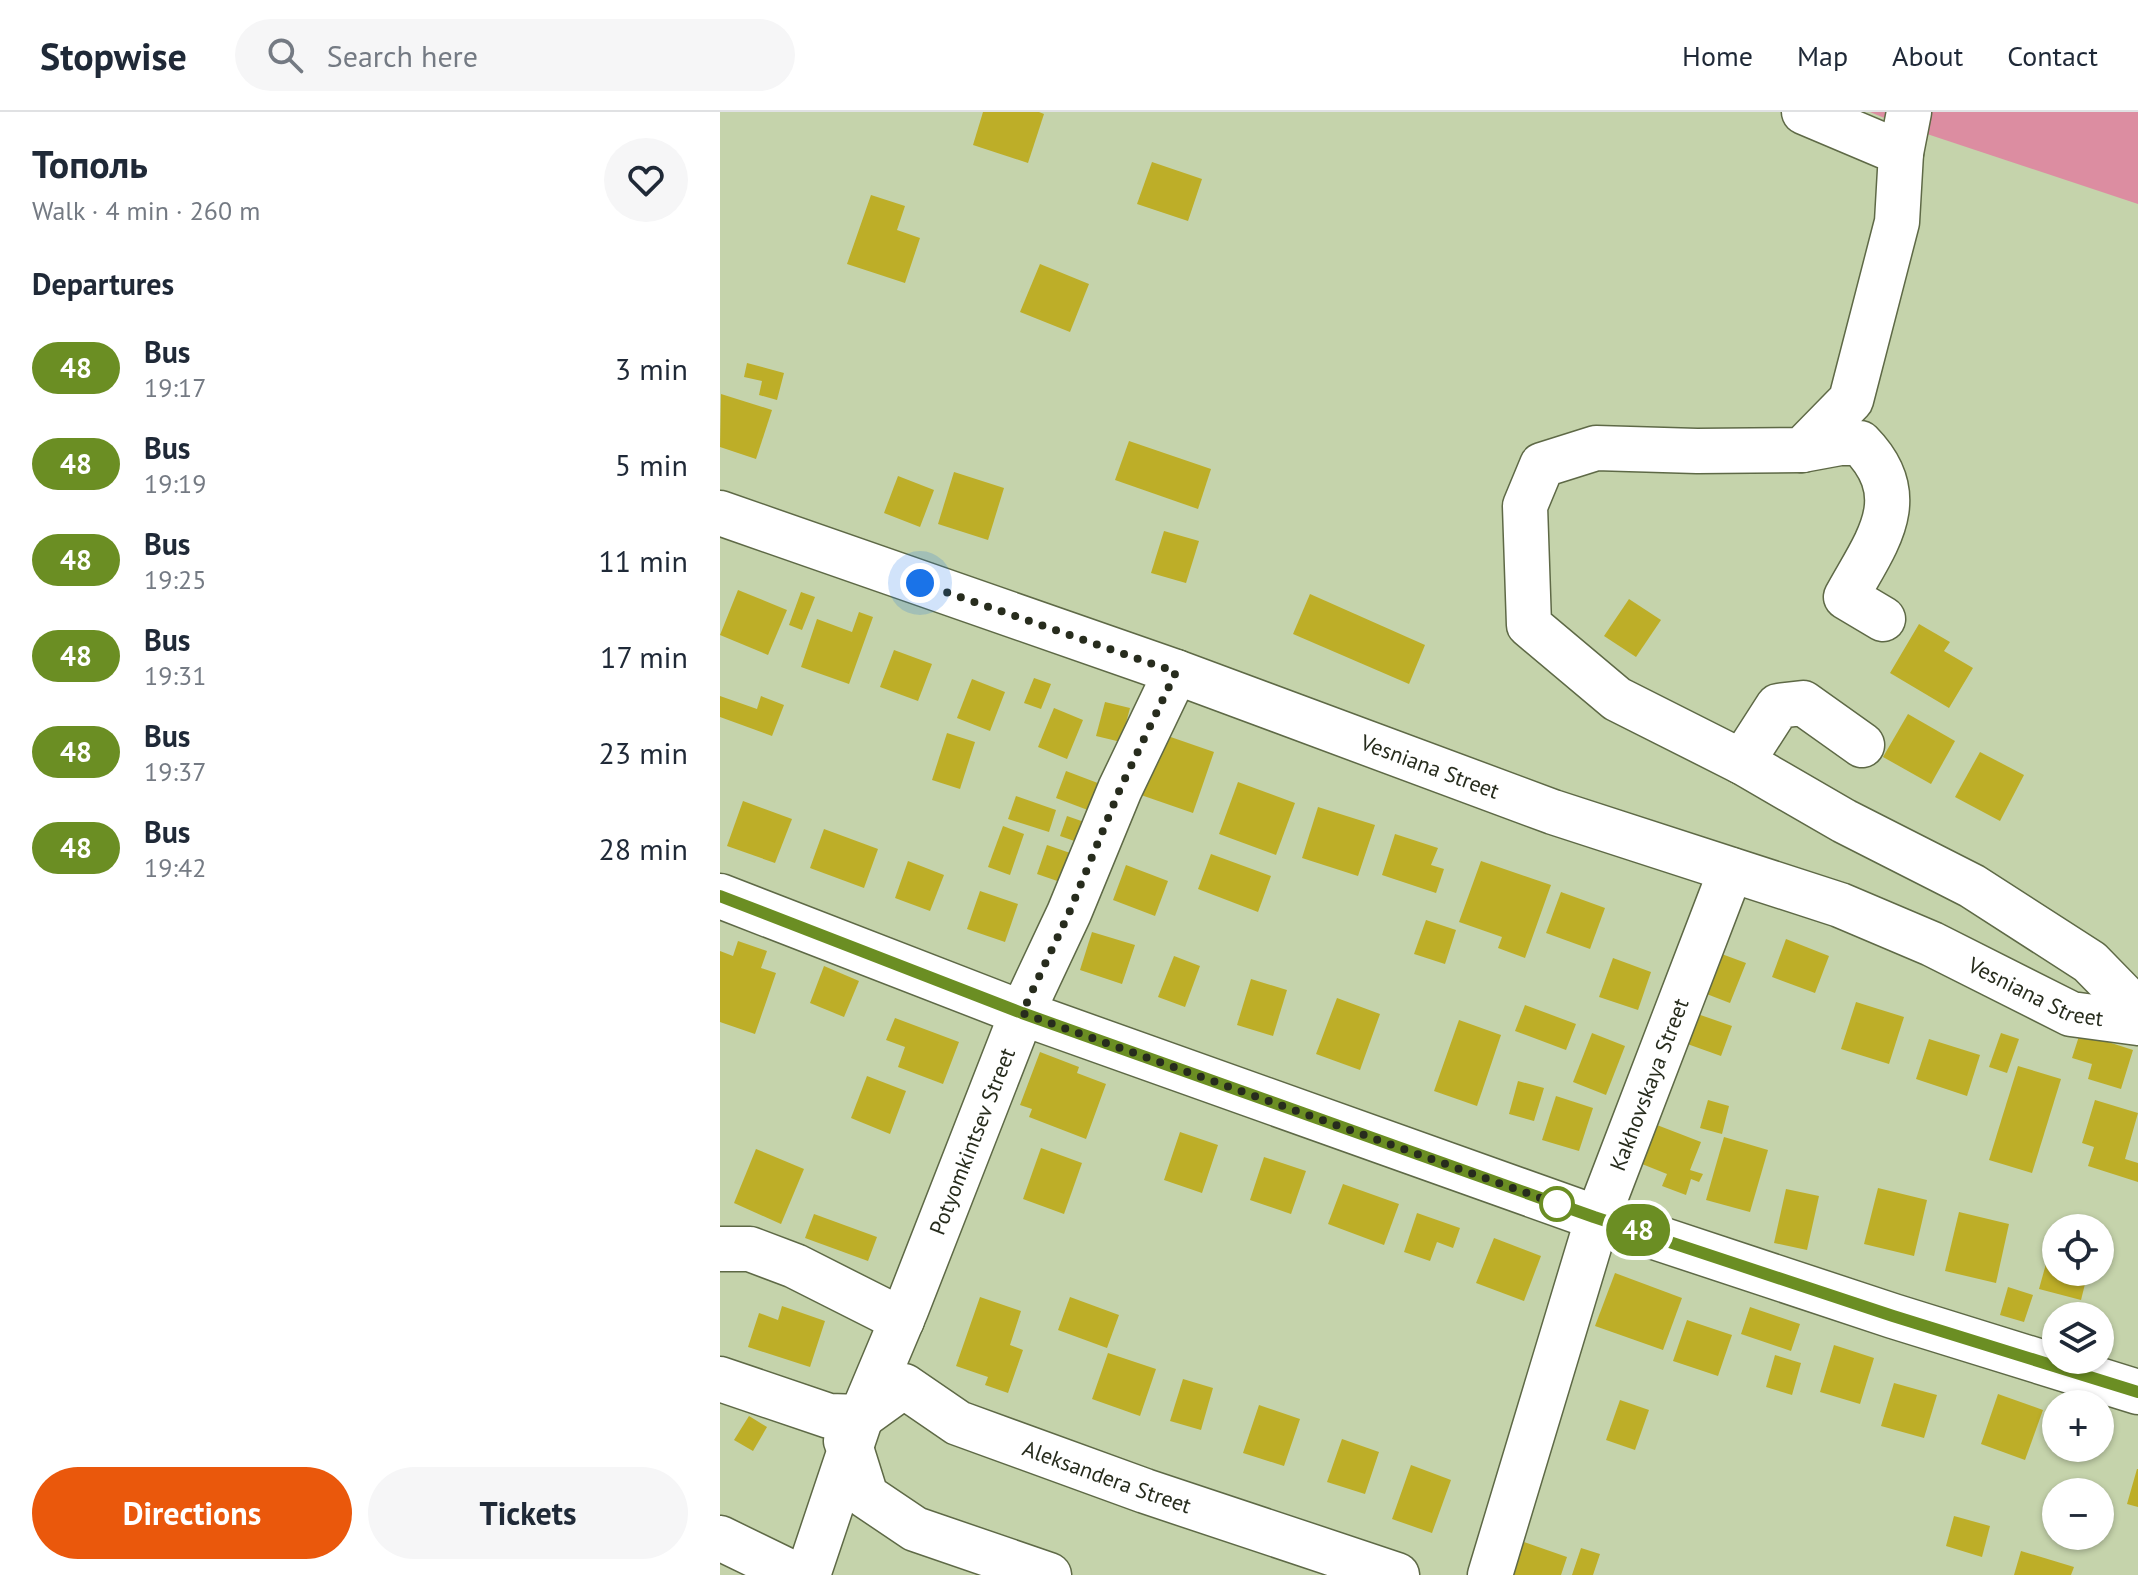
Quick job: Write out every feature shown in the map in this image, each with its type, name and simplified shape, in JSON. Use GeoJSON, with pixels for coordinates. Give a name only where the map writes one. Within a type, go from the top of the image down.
{"type":"FeatureCollection","features":[{"type":"Feature","properties":{"kind":"street"},"geometry":{"type":"LineString","coordinates":[[1802,450],[1851,400],[1897,222],[1905,132],[1804,112]]}},
{"type":"Feature","properties":{"kind":"street"},"geometry":{"type":"LineString","coordinates":[[1883,619],[1846,597],[1881,533],[1889,494],[1873,455],[1860,443],[1802,450],[1596,448],[1542,465],[1525,506],[1529,625],[1617,699],[1742,762],[1844,821],[1972,886],[2090,962],[2138,1011]]}},
{"type":"Feature","properties":{"kind":"street","name":"Vesniana Street"},"geometry":{"type":"LineString","coordinates":[[720,513],[1176,672],[1553,812],[1840,905],[1932,944],[2071,1014],[2138,1023]]}},
{"type":"Feature","properties":{"kind":"street","name":"Potyomkintsev Street"},"geometry":{"type":"LineString","coordinates":[[808,1575],[847,1427],[902,1320],[1022,1013],[1069,913],[1120,789],[1176,672]]}},
{"type":"Feature","properties":{"kind":"street"},"geometry":{"type":"LineString","coordinates":[[1742,762],[1778,706],[1803,703],[1862,745]]}},
{"type":"Feature","properties":{"kind":"street","name":"Kakhovskaya Street"},"geometry":{"type":"LineString","coordinates":[[1490,1575],[1598,1217],[1731,870]]}},
{"type":"Feature","properties":{"kind":"street"},"geometry":{"type":"LineString","coordinates":[[720,896],[1022,1013],[1598,1217],[1893,1316],[2138,1392]]}},
{"type":"Feature","properties":{"kind":"street"},"geometry":{"type":"LineString","coordinates":[[720,1249],[750,1249],[795,1266],[902,1320]]}},
{"type":"Feature","properties":{"kind":"street"},"geometry":{"type":"LineString","coordinates":[[720,1379],[847,1427],[866,1496],[915,1529],[1049,1575]]}},
{"type":"Feature","properties":{"kind":"street","name":"Aleksandera Street"},"geometry":{"type":"LineString","coordinates":[[847,1427],[904,1386],[958,1423],[1145,1491],[1397,1575]]}},
{"type":"Feature","properties":{"kind":"street"},"geometry":{"type":"LineString","coordinates":[[720,1538],[796,1575]]}},
{"type":"Feature","properties":{"kind":"shaded area"},"geometry":{"type":"Polygon","coordinates":[[[1870,112],[2138,112],[2138,204],[1906,127],[1870,112]]]}},
{"type":"Feature","properties":{"kind":"building"},"geometry":{"type":"Polygon","coordinates":[[[983,112],[1044,114],[1028,163],[973,145],[983,112]]]}},
{"type":"Feature","properties":{"kind":"building"},"geometry":{"type":"Polygon","coordinates":[[[1152,162],[1202,179],[1188,221],[1137,204],[1152,162]]]}},
{"type":"Feature","properties":{"kind":"building"},"geometry":{"type":"Polygon","coordinates":[[[871,195],[905,206],[897,230],[920,238],[905,283],[847,264],[871,195]]]}},
{"type":"Feature","properties":{"kind":"building"},"geometry":{"type":"Polygon","coordinates":[[[1040,264],[1089,284],[1070,332],[1020,312],[1040,264]]]}},
{"type":"Feature","properties":{"kind":"building"},"geometry":{"type":"Polygon","coordinates":[[[747,363],[784,373],[777,400],[759,395],[762,381],[744,377],[747,363]]]}},
{"type":"Feature","properties":{"kind":"building"},"geometry":{"type":"Polygon","coordinates":[[[721,394],[772,410],[756,459],[720,447],[721,394]]]}},
{"type":"Feature","properties":{"kind":"building"},"geometry":{"type":"Polygon","coordinates":[[[1129,441],[1211,469],[1198,509],[1115,480],[1129,441]]]}},
{"type":"Feature","properties":{"kind":"building"},"geometry":{"type":"Polygon","coordinates":[[[954,472],[1004,488],[988,540],[938,524],[954,472]]]}},
{"type":"Feature","properties":{"kind":"building"},"geometry":{"type":"Polygon","coordinates":[[[898,476],[934,490],[920,527],[884,513],[898,476]]]}},
{"type":"Feature","properties":{"kind":"building"},"geometry":{"type":"Polygon","coordinates":[[[1164,531],[1199,541],[1186,583],[1151,573],[1164,531]]]}},
{"type":"Feature","properties":{"kind":"building"},"geometry":{"type":"Polygon","coordinates":[[[738,590],[787,610],[768,655],[720,635],[738,590]]]}},
{"type":"Feature","properties":{"kind":"building"},"geometry":{"type":"Polygon","coordinates":[[[801,592],[815,597],[802,630],[789,625],[801,592]]]}},
{"type":"Feature","properties":{"kind":"building"},"geometry":{"type":"Polygon","coordinates":[[[1310,594],[1425,645],[1409,684],[1293,634],[1310,594]]]}},
{"type":"Feature","properties":{"kind":"building"},"geometry":{"type":"Polygon","coordinates":[[[1629,599],[1661,620],[1636,657],[1604,636],[1629,599]]]}},
{"type":"Feature","properties":{"kind":"building"},"geometry":{"type":"Polygon","coordinates":[[[859,612],[873,617],[849,684],[801,667],[817,619],[852,632],[859,612]]]}},
{"type":"Feature","properties":{"kind":"building"},"geometry":{"type":"Polygon","coordinates":[[[1919,624],[1950,642],[1944,651],[1973,668],[1949,708],[1890,673],[1919,624]]]}},
{"type":"Feature","properties":{"kind":"building"},"geometry":{"type":"Polygon","coordinates":[[[894,650],[932,664],[918,701],[880,687],[894,650]]]}},
{"type":"Feature","properties":{"kind":"building"},"geometry":{"type":"Polygon","coordinates":[[[1034,678],[1051,684],[1041,709],[1024,703],[1034,678]]]}},
{"type":"Feature","properties":{"kind":"building"},"geometry":{"type":"Polygon","coordinates":[[[972,679],[1005,692],[990,731],[957,718],[972,679]]]}},
{"type":"Feature","properties":{"kind":"building"},"geometry":{"type":"Polygon","coordinates":[[[720,696],[757,709],[761,696],[784,705],[772,736],[720,717],[720,696]]]}},
{"type":"Feature","properties":{"kind":"building"},"geometry":{"type":"Polygon","coordinates":[[[1105,702],[1130,708],[1121,742],[1096,736],[1105,702]]]}},
{"type":"Feature","properties":{"kind":"building"},"geometry":{"type":"Polygon","coordinates":[[[1054,708],[1083,720],[1067,759],[1038,747],[1054,708]]]}},
{"type":"Feature","properties":{"kind":"building"},"geometry":{"type":"Polygon","coordinates":[[[1908,714],[1955,741],[1931,784],[1883,757],[1908,714]]]}},
{"type":"Feature","properties":{"kind":"building"},"geometry":{"type":"Polygon","coordinates":[[[947,733],[975,742],[960,789],[932,780],[947,733]]]}},
{"type":"Feature","properties":{"kind":"building"},"geometry":{"type":"Polygon","coordinates":[[[1162,734],[1214,752],[1193,813],[1141,795],[1162,734]]]}},
{"type":"Feature","properties":{"kind":"building"},"geometry":{"type":"Polygon","coordinates":[[[1980,752],[2024,775],[2000,821],[1955,797],[1980,752]]]}},
{"type":"Feature","properties":{"kind":"building"},"geometry":{"type":"Polygon","coordinates":[[[1066,771],[1103,785],[1093,812],[1056,798],[1066,771]]]}},
{"type":"Feature","properties":{"kind":"building"},"geometry":{"type":"Polygon","coordinates":[[[1238,782],[1295,803],[1276,855],[1219,834],[1238,782]]]}},
{"type":"Feature","properties":{"kind":"building"},"geometry":{"type":"Polygon","coordinates":[[[1016,796],[1056,810],[1049,832],[1008,819],[1016,796]]]}},
{"type":"Feature","properties":{"kind":"building"},"geometry":{"type":"Polygon","coordinates":[[[743,801],[792,819],[775,863],[727,846],[743,801]]]}},
{"type":"Feature","properties":{"kind":"building"},"geometry":{"type":"Polygon","coordinates":[[[1318,807],[1375,825],[1358,876],[1302,858],[1318,807]]]}},
{"type":"Feature","properties":{"kind":"building"},"geometry":{"type":"Polygon","coordinates":[[[1067,816],[1090,824],[1083,844],[1060,836],[1067,816]]]}},
{"type":"Feature","properties":{"kind":"building"},"geometry":{"type":"Polygon","coordinates":[[[1003,826],[1024,834],[1010,875],[988,867],[1003,826]]]}},
{"type":"Feature","properties":{"kind":"building"},"geometry":{"type":"Polygon","coordinates":[[[824,829],[878,849],[864,888],[810,868],[824,829]]]}},
{"type":"Feature","properties":{"kind":"building"},"geometry":{"type":"Polygon","coordinates":[[[1395,834],[1438,848],[1431,865],[1444,869],[1436,893],[1382,875],[1395,834]]]}},
{"type":"Feature","properties":{"kind":"building"},"geometry":{"type":"Polygon","coordinates":[[[1047,845],[1076,855],[1066,884],[1037,874],[1047,845]]]}},
{"type":"Feature","properties":{"kind":"building"},"geometry":{"type":"Polygon","coordinates":[[[1211,854],[1271,876],[1258,912],[1198,889],[1211,854]]]}},
{"type":"Feature","properties":{"kind":"building"},"geometry":{"type":"Polygon","coordinates":[[[908,861],[944,875],[930,911],[895,898],[908,861]]]}},
{"type":"Feature","properties":{"kind":"building"},"geometry":{"type":"Polygon","coordinates":[[[1481,861],[1551,885],[1525,958],[1498,948],[1502,937],[1459,922],[1481,861]]]}},
{"type":"Feature","properties":{"kind":"building"},"geometry":{"type":"Polygon","coordinates":[[[1126,865],[1168,881],[1155,916],[1113,900],[1126,865]]]}},
{"type":"Feature","properties":{"kind":"building"},"geometry":{"type":"Polygon","coordinates":[[[980,891],[1018,904],[1005,942],[967,929],[980,891]]]}},
{"type":"Feature","properties":{"kind":"building"},"geometry":{"type":"Polygon","coordinates":[[[1561,892],[1605,908],[1590,949],[1546,933],[1561,892]]]}},
{"type":"Feature","properties":{"kind":"building"},"geometry":{"type":"Polygon","coordinates":[[[1426,920],[1456,930],[1445,964],[1414,954],[1426,920]]]}},
{"type":"Feature","properties":{"kind":"building"},"geometry":{"type":"Polygon","coordinates":[[[1092,932],[1135,945],[1122,984],[1080,970],[1092,932]]]}},
{"type":"Feature","properties":{"kind":"building"},"geometry":{"type":"Polygon","coordinates":[[[1786,939],[1829,956],[1815,993],[1772,977],[1786,939]]]}},
{"type":"Feature","properties":{"kind":"building"},"geometry":{"type":"Polygon","coordinates":[[[738,941],[767,951],[761,968],[776,973],[755,1034],[720,1022],[720,951],[733,956],[738,941]]]}},
{"type":"Feature","properties":{"kind":"building"},"geometry":{"type":"Polygon","coordinates":[[[1719,953],[1746,963],[1730,1003],[1704,993],[1719,953]]]}},
{"type":"Feature","properties":{"kind":"building"},"geometry":{"type":"Polygon","coordinates":[[[1174,956],[1200,966],[1185,1007],[1158,997],[1174,956]]]}},
{"type":"Feature","properties":{"kind":"building"},"geometry":{"type":"Polygon","coordinates":[[[1613,958],[1651,972],[1638,1010],[1599,997],[1613,958]]]}},
{"type":"Feature","properties":{"kind":"building"},"geometry":{"type":"Polygon","coordinates":[[[824,966],[859,981],[844,1017],[810,1003],[824,966]]]}},
{"type":"Feature","properties":{"kind":"building"},"geometry":{"type":"Polygon","coordinates":[[[1251,979],[1287,990],[1273,1036],[1237,1025],[1251,979]]]}},
{"type":"Feature","properties":{"kind":"building"},"geometry":{"type":"Polygon","coordinates":[[[1337,998],[1380,1014],[1360,1070],[1316,1054],[1337,998]]]}},
{"type":"Feature","properties":{"kind":"building"},"geometry":{"type":"Polygon","coordinates":[[[1856,1002],[1904,1017],[1889,1064],[1841,1049],[1856,1002]]]}},
{"type":"Feature","properties":{"kind":"building"},"geometry":{"type":"Polygon","coordinates":[[[1525,1005],[1576,1024],[1566,1050],[1515,1031],[1525,1005]]]}},
{"type":"Feature","properties":{"kind":"building"},"geometry":{"type":"Polygon","coordinates":[[[1689,1011],[1732,1026],[1721,1056],[1679,1041],[1689,1011]]]}},
{"type":"Feature","properties":{"kind":"building"},"geometry":{"type":"Polygon","coordinates":[[[895,1018],[959,1042],[943,1084],[898,1067],[905,1047],[886,1040],[895,1018]]]}},
{"type":"Feature","properties":{"kind":"building"},"geometry":{"type":"Polygon","coordinates":[[[1459,1020],[1501,1035],[1477,1106],[1434,1091],[1459,1020]]]}},
{"type":"Feature","properties":{"kind":"building"},"geometry":{"type":"Polygon","coordinates":[[[1592,1033],[1625,1046],[1606,1095],[1573,1082],[1592,1033]]]}},
{"type":"Feature","properties":{"kind":"building"},"geometry":{"type":"Polygon","coordinates":[[[2001,1033],[2019,1039],[2007,1073],[1989,1067],[2001,1033]]]}},
{"type":"Feature","properties":{"kind":"building"},"geometry":{"type":"Polygon","coordinates":[[[2080,1033],[2133,1050],[2121,1089],[2088,1079],[2092,1064],[2072,1058],[2080,1033]]]}},
{"type":"Feature","properties":{"kind":"building"},"geometry":{"type":"Polygon","coordinates":[[[1929,1039],[1980,1055],[1967,1096],[1916,1079],[1929,1039]]]}},
{"type":"Feature","properties":{"kind":"building"},"geometry":{"type":"Polygon","coordinates":[[[1040,1052],[1079,1067],[1077,1073],[1106,1084],[1086,1139],[1029,1117],[1032,1109],[1020,1105],[1040,1052]]]}},
{"type":"Feature","properties":{"kind":"building"},"geometry":{"type":"Polygon","coordinates":[[[2018,1066],[2061,1079],[2032,1173],[1989,1160],[2018,1066]]]}},
{"type":"Feature","properties":{"kind":"building"},"geometry":{"type":"Polygon","coordinates":[[[867,1076],[906,1091],[890,1134],[851,1118],[867,1076]]]}},
{"type":"Feature","properties":{"kind":"building"},"geometry":{"type":"Polygon","coordinates":[[[1518,1081],[1544,1088],[1534,1121],[1509,1114],[1518,1081]]]}},
{"type":"Feature","properties":{"kind":"building"},"geometry":{"type":"Polygon","coordinates":[[[1556,1096],[1593,1108],[1579,1151],[1542,1140],[1556,1096]]]}},
{"type":"Feature","properties":{"kind":"building"},"geometry":{"type":"Polygon","coordinates":[[[1708,1100],[1729,1106],[1722,1134],[1700,1128],[1708,1100]]]}},
{"type":"Feature","properties":{"kind":"building"},"geometry":{"type":"Polygon","coordinates":[[[2095,1100],[2138,1113],[2125,1159],[2138,1163],[2138,1182],[2088,1166],[2094,1147],[2082,1143],[2095,1100]]]}},
{"type":"Feature","properties":{"kind":"building"},"geometry":{"type":"Polygon","coordinates":[[[1644,1120],[1701,1142],[1690,1170],[1703,1174],[1699,1182],[1691,1179],[1686,1195],[1662,1186],[1667,1174],[1637,1162],[1644,1120]]]}},
{"type":"Feature","properties":{"kind":"building"},"geometry":{"type":"Polygon","coordinates":[[[1180,1132],[1218,1145],[1202,1193],[1164,1180],[1180,1132]]]}},
{"type":"Feature","properties":{"kind":"building"},"geometry":{"type":"Polygon","coordinates":[[[1724,1137],[1768,1150],[1750,1212],[1706,1200],[1724,1137]]]}},
{"type":"Feature","properties":{"kind":"building"},"geometry":{"type":"Polygon","coordinates":[[[1041,1148],[1082,1163],[1064,1214],[1023,1199],[1041,1148]]]}},
{"type":"Feature","properties":{"kind":"building"},"geometry":{"type":"Polygon","coordinates":[[[756,1149],[804,1169],[781,1224],[734,1203],[756,1149]]]}},
{"type":"Feature","properties":{"kind":"building"},"geometry":{"type":"Polygon","coordinates":[[[1264,1157],[1306,1171],[1291,1214],[1250,1200],[1264,1157]]]}},
{"type":"Feature","properties":{"kind":"building"},"geometry":{"type":"Polygon","coordinates":[[[1343,1184],[1399,1204],[1384,1245],[1328,1224],[1343,1184]]]}},
{"type":"Feature","properties":{"kind":"building"},"geometry":{"type":"Polygon","coordinates":[[[1878,1188],[1927,1200],[1914,1256],[1864,1244],[1878,1188]]]}},
{"type":"Feature","properties":{"kind":"building"},"geometry":{"type":"Polygon","coordinates":[[[1786,1189],[1819,1196],[1807,1250],[1774,1243],[1786,1189]]]}},
{"type":"Feature","properties":{"kind":"building"},"geometry":{"type":"Polygon","coordinates":[[[1959,1212],[2009,1224],[1996,1283],[1945,1271],[1959,1212]]]}},
{"type":"Feature","properties":{"kind":"building"},"geometry":{"type":"Polygon","coordinates":[[[1417,1213],[1460,1228],[1453,1248],[1437,1242],[1430,1261],[1404,1252],[1417,1213]]]}},
{"type":"Feature","properties":{"kind":"building"},"geometry":{"type":"Polygon","coordinates":[[[814,1214],[877,1237],[868,1261],[805,1238],[814,1214]]]}},
{"type":"Feature","properties":{"kind":"building"},"geometry":{"type":"Polygon","coordinates":[[[1494,1238],[1541,1256],[1524,1301],[1476,1283],[1494,1238]]]}},
{"type":"Feature","properties":{"kind":"building"},"geometry":{"type":"Polygon","coordinates":[[[1615,1273],[1682,1298],[1663,1350],[1595,1326],[1615,1273]]]}},
{"type":"Feature","properties":{"kind":"building"},"geometry":{"type":"Polygon","coordinates":[[[2042,1278],[2042,1286],[2084,1286],[2081,1300],[2039,1289],[2042,1278]]]}},
{"type":"Feature","properties":{"kind":"building"},"geometry":{"type":"Polygon","coordinates":[[[2008,1287],[2033,1295],[2024,1322],[2000,1315],[2008,1287]]]}},
{"type":"Feature","properties":{"kind":"building"},"geometry":{"type":"Polygon","coordinates":[[[980,1297],[1021,1311],[1010,1345],[1023,1350],[1008,1393],[985,1385],[988,1377],[956,1366],[980,1297]]]}},
{"type":"Feature","properties":{"kind":"building"},"geometry":{"type":"Polygon","coordinates":[[[1070,1297],[1119,1315],[1107,1348],[1058,1330],[1070,1297]]]}},
{"type":"Feature","properties":{"kind":"building"},"geometry":{"type":"Polygon","coordinates":[[[782,1306],[825,1321],[810,1367],[748,1347],[759,1313],[778,1320],[782,1306]]]}},
{"type":"Feature","properties":{"kind":"building"},"geometry":{"type":"Polygon","coordinates":[[[1750,1307],[1800,1324],[1791,1351],[1741,1334],[1750,1307]]]}},
{"type":"Feature","properties":{"kind":"building"},"geometry":{"type":"Polygon","coordinates":[[[1687,1320],[1732,1335],[1718,1376],[1673,1361],[1687,1320]]]}},
{"type":"Feature","properties":{"kind":"building"},"geometry":{"type":"Polygon","coordinates":[[[1834,1345],[1874,1358],[1860,1404],[1820,1392],[1834,1345]]]}},
{"type":"Feature","properties":{"kind":"building"},"geometry":{"type":"Polygon","coordinates":[[[1108,1353],[1156,1369],[1140,1416],[1092,1399],[1108,1353]]]}},
{"type":"Feature","properties":{"kind":"building"},"geometry":{"type":"Polygon","coordinates":[[[1775,1355],[1801,1363],[1792,1395],[1766,1387],[1775,1355]]]}},
{"type":"Feature","properties":{"kind":"building"},"geometry":{"type":"Polygon","coordinates":[[[1183,1379],[1213,1388],[1201,1430],[1170,1421],[1183,1379]]]}},
{"type":"Feature","properties":{"kind":"building"},"geometry":{"type":"Polygon","coordinates":[[[1894,1383],[1937,1395],[1924,1438],[1881,1426],[1894,1383]]]}},
{"type":"Feature","properties":{"kind":"building"},"geometry":{"type":"Polygon","coordinates":[[[1998,1394],[2042,1410],[2025,1460],[1981,1444],[1998,1394]]]}},
{"type":"Feature","properties":{"kind":"building"},"geometry":{"type":"Polygon","coordinates":[[[1620,1400],[1649,1410],[1635,1450],[1606,1440],[1620,1400]]]}},
{"type":"Feature","properties":{"kind":"building"},"geometry":{"type":"Polygon","coordinates":[[[1259,1405],[1300,1419],[1284,1466],[1243,1453],[1259,1405]]]}},
{"type":"Feature","properties":{"kind":"building"},"geometry":{"type":"Polygon","coordinates":[[[749,1416],[767,1427],[753,1451],[734,1440],[749,1416]]]}},
{"type":"Feature","properties":{"kind":"building"},"geometry":{"type":"Polygon","coordinates":[[[1342,1439],[1379,1452],[1365,1494],[1327,1482],[1342,1439]]]}},
{"type":"Feature","properties":{"kind":"building"},"geometry":{"type":"Polygon","coordinates":[[[1411,1465],[1451,1480],[1432,1533],[1392,1519],[1411,1465]]]}},
{"type":"Feature","properties":{"kind":"building"},"geometry":{"type":"Polygon","coordinates":[[[2138,1469],[2138,1507],[2127,1504],[2138,1469]]]}},
{"type":"Feature","properties":{"kind":"building"},"geometry":{"type":"Polygon","coordinates":[[[1954,1516],[1990,1526],[1982,1557],[1946,1546],[1954,1516]]]}},
{"type":"Feature","properties":{"kind":"building"},"geometry":{"type":"Polygon","coordinates":[[[1521,1541],[1567,1557],[1561,1575],[1510,1575],[1521,1541]]]}},
{"type":"Feature","properties":{"kind":"building"},"geometry":{"type":"Polygon","coordinates":[[[1581,1548],[1600,1554],[1593,1575],[1572,1575],[1581,1548]]]}},
{"type":"Feature","properties":{"kind":"building"},"geometry":{"type":"Polygon","coordinates":[[[2021,1551],[2074,1567],[2071,1575],[2014,1575],[2021,1551]]]}},
{"type":"Feature","properties":{"kind":"bus line","name":"48"},"geometry":{"type":"LineString","coordinates":[[720,896],[1022,1013],[1594,1217],[1893,1316],[2138,1392]]}},
{"type":"Feature","properties":{"kind":"route"},"geometry":{"type":"LineString","coordinates":[[920,583],[1176,672],[1120,789],[1069,913],[1022,1013],[1566,1207],[1557,1204]]}}]}
